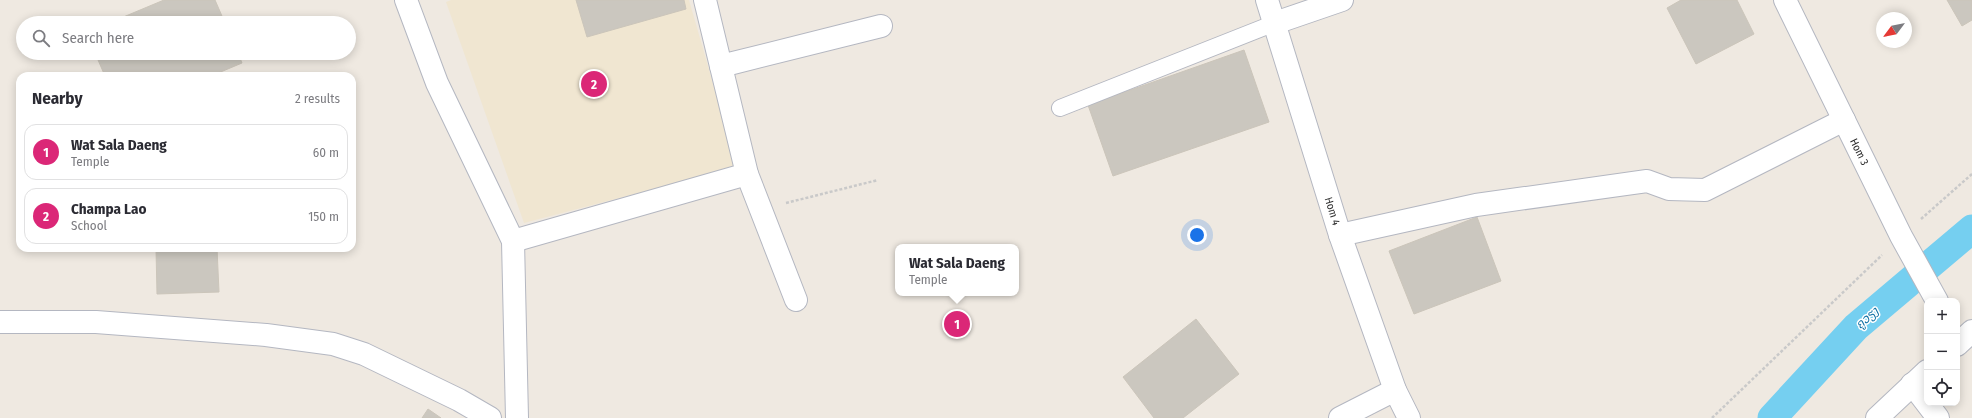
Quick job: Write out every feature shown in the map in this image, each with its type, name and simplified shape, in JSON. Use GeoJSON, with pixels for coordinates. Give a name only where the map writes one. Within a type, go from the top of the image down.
{"type":"FeatureCollection","features":[{"type":"Feature","properties":{"kind":"street"},"geometry":{"type":"LineString","coordinates":[[406,0],[437,84],[513,241],[517,418]]}},
{"type":"Feature","properties":{"kind":"street"},"geometry":{"type":"LineString","coordinates":[[705,0],[747,174],[762,209],[796,300]]}},
{"type":"Feature","properties":{"kind":"street","name":"Hom 4"},"geometry":{"type":"LineString","coordinates":[[1267,0],[1340,235],[1395,390],[1409,418]]}},
{"type":"Feature","properties":{"kind":"street"},"geometry":{"type":"LineString","coordinates":[[1275,23],[1342,0]]}},
{"type":"Feature","properties":{"kind":"street","name":"Hom 3"},"geometry":{"type":"LineString","coordinates":[[1785,0],[1904,240],[1935,298]]}},
{"type":"Feature","properties":{"kind":"street"},"geometry":{"type":"LineString","coordinates":[[721,66],[882,26]]}},
{"type":"Feature","properties":{"kind":"street"},"geometry":{"type":"LineString","coordinates":[[1340,235],[1476,205],[1647,181],[1669,189],[1705,190],[1844,120]]}},
{"type":"Feature","properties":{"kind":"street"},"geometry":{"type":"LineString","coordinates":[[513,241],[747,174]]}},
{"type":"Feature","properties":{"kind":"street"},"geometry":{"type":"LineString","coordinates":[[0,322],[96,322],[266,335],[333,344],[364,354],[459,400],[490,418]]}},
{"type":"Feature","properties":{"kind":"street"},"geometry":{"type":"LineString","coordinates":[[1877,418],[1919,377],[1938,418]]}},
{"type":"Feature","properties":{"kind":"street"},"geometry":{"type":"LineString","coordinates":[[1340,418],[1395,390]]}},
{"type":"Feature","properties":{"kind":"lane"},"geometry":{"type":"LineString","coordinates":[[1060,108],[1275,23]]}},
{"type":"Feature","properties":{"kind":"path"},"geometry":{"type":"LineString","coordinates":[[1712,418],[1904,240],[1972,174]]}},
{"type":"Feature","properties":{"kind":"path"},"geometry":{"type":"LineString","coordinates":[[762,209],[878,180]]}},
{"type":"Feature","properties":{"kind":"shaded area"},"geometry":{"type":"Polygon","coordinates":[[[451,0],[689,0],[737,167],[524,223],[446,2],[451,0]]]}},
{"type":"Feature","properties":{"kind":"building"},"geometry":{"type":"Polygon","coordinates":[[[164,0],[215,0],[222,16],[126,16],[164,0]]]}},
{"type":"Feature","properties":{"kind":"building"},"geometry":{"type":"Polygon","coordinates":[[[576,0],[684,0],[686,9],[587,37],[576,0]]]}},
{"type":"Feature","properties":{"kind":"building"},"geometry":{"type":"Polygon","coordinates":[[[1681,0],[1737,0],[1754,34],[1696,64],[1667,8],[1681,0]]]}},
{"type":"Feature","properties":{"kind":"building"},"geometry":{"type":"Polygon","coordinates":[[[1947,0],[1972,0],[1972,20],[1962,26],[1947,0]]]}},
{"type":"Feature","properties":{"kind":"building"},"geometry":{"type":"Polygon","coordinates":[[[1244,50],[1269,122],[1113,176],[1088,105],[1244,50]]]}},
{"type":"Feature","properties":{"kind":"building"},"geometry":{"type":"Polygon","coordinates":[[[98,60],[241,60],[242,63],[221,72],[103,72],[98,60]]]}},
{"type":"Feature","properties":{"kind":"building"},"geometry":{"type":"Polygon","coordinates":[[[1477,217],[1501,281],[1414,314],[1389,251],[1477,217]]]}},
{"type":"Feature","properties":{"kind":"building"},"geometry":{"type":"Polygon","coordinates":[[[156,252],[217,252],[219,292],[157,294],[156,252]]]}},
{"type":"Feature","properties":{"kind":"building"},"geometry":{"type":"Polygon","coordinates":[[[1196,319],[1239,374],[1183,418],[1154,418],[1123,377],[1196,319]]]}},
{"type":"Feature","properties":{"kind":"building"},"geometry":{"type":"Polygon","coordinates":[[[428,409],[441,418],[422,418],[428,409]]]}},
{"type":"Feature","properties":{"kind":"waterway","name":"ຄູວຽງ"},"geometry":{"type":"LineString","coordinates":[[1772,418],[1856,327],[1972,229]]}},
{"type":"Feature","properties":{"kind":"place","name":"Champa Lao"},"geometry":{"type":"Point","coordinates":[594,84]}},
{"type":"Feature","properties":{"kind":"place","name":"Wat Sala Daeng"},"geometry":{"type":"Point","coordinates":[957,324]}}]}
